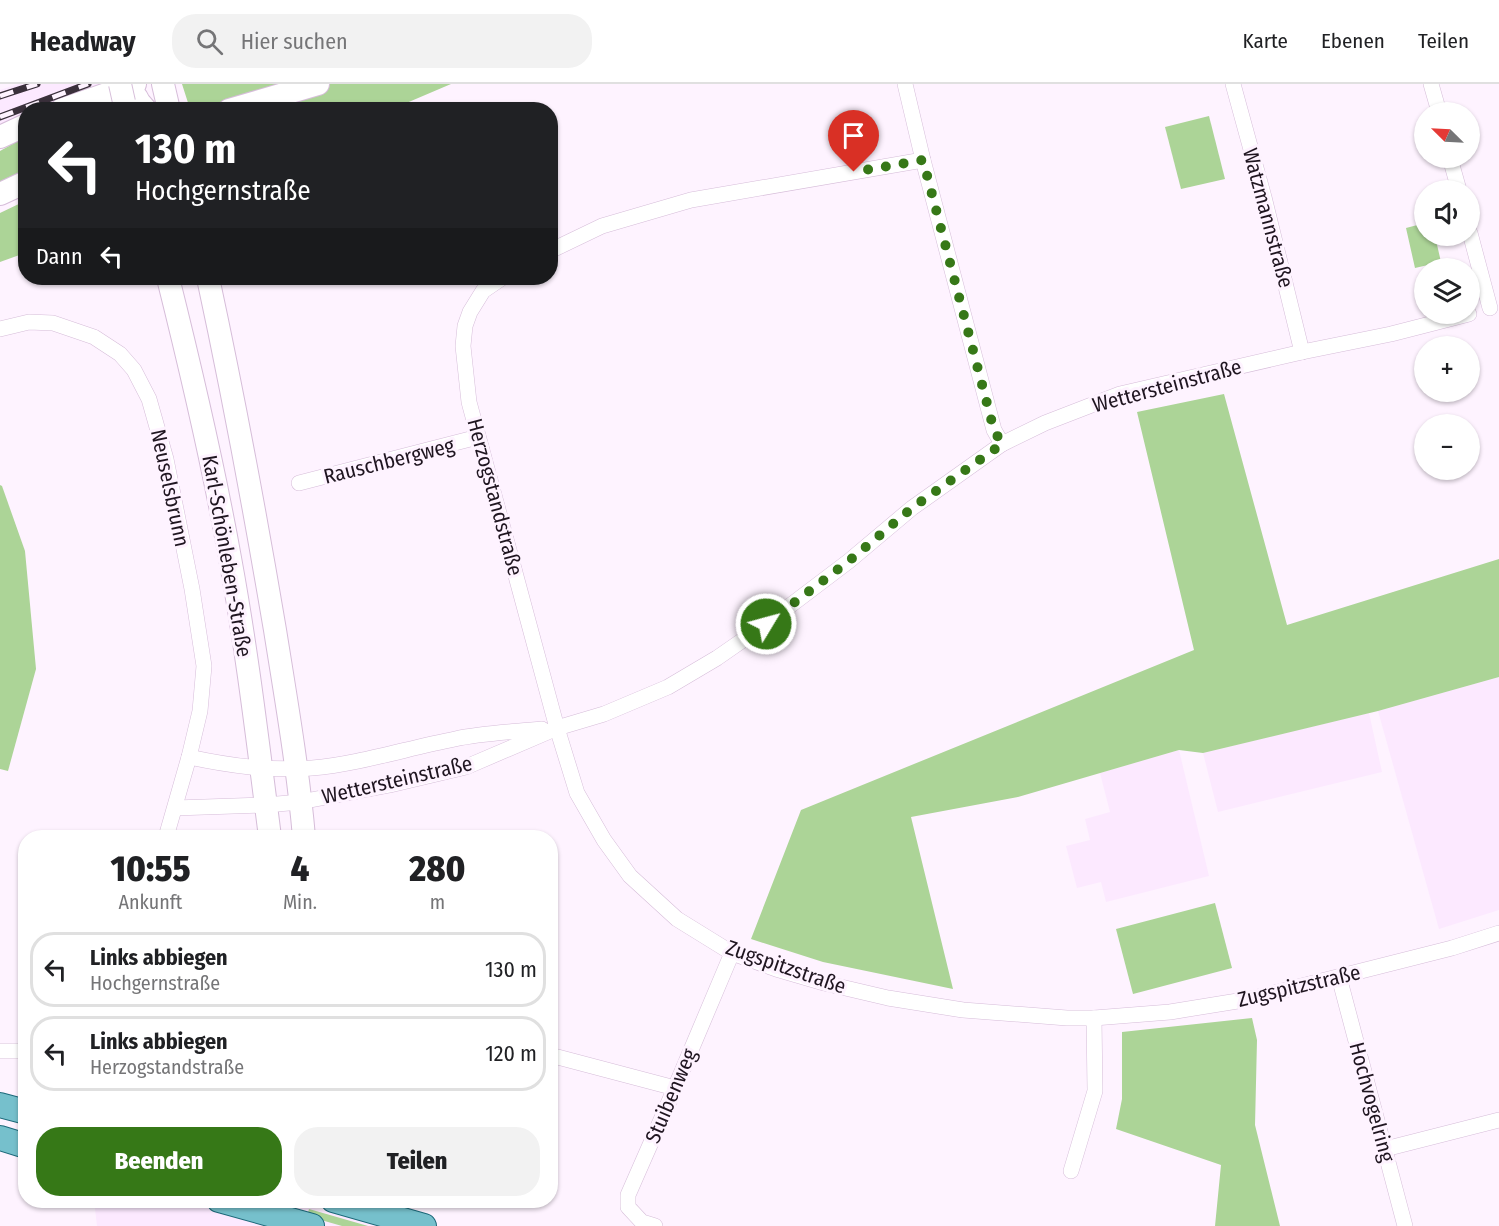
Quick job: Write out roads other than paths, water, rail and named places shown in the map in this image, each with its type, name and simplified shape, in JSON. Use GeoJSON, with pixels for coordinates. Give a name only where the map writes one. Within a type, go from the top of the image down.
{"type":"FeatureCollection","features":[{"type":"Feature","properties":{"kind":"main road"},"geometry":{"type":"LineString","coordinates":[[256,102],[318,84]]}},
{"type":"Feature","properties":{"kind":"main road"},"geometry":{"type":"LineString","coordinates":[[81,102],[88,99],[131,96]]}},
{"type":"Feature","properties":{"kind":"main road"},"geometry":{"type":"LineString","coordinates":[[0,136],[18,128]]}},
{"type":"Feature","properties":{"kind":"main road"},"geometry":{"type":"LineString","coordinates":[[0,194],[18,186]]}},
{"type":"Feature","properties":{"kind":"main road","name":"Karl-Schönleben-Straße"},"geometry":{"type":"LineString","coordinates":[[170,285],[198,401],[230,558],[269,830]]}},
{"type":"Feature","properties":{"kind":"main road","name":"Karl-Schönleben-Straße"},"geometry":{"type":"LineString","coordinates":[[209,285],[264,565],[303,830]]}},
{"type":"Feature","properties":{"kind":"main road"},"geometry":{"type":"LineString","coordinates":[[0,1105],[18,1110]]}},
{"type":"Feature","properties":{"kind":"main road"},"geometry":{"type":"LineString","coordinates":[[0,1138],[18,1144]]}},
{"type":"Feature","properties":{"kind":"main road"},"geometry":{"type":"LineString","coordinates":[[360,1208],[424,1226]]}},
{"type":"Feature","properties":{"kind":"main road"},"geometry":{"type":"LineString","coordinates":[[381,1208],[394,1218]]}},
{"type":"Feature","properties":{"kind":"main road"},"geometry":{"type":"LineString","coordinates":[[253,1209],[312,1226]]}},
{"type":"Feature","properties":{"kind":"street"},"geometry":{"type":"LineString","coordinates":[[906,84],[923,160],[994,430],[1002,444]]}},
{"type":"Feature","properties":{"kind":"street","name":"Watzmannstraße"},"geometry":{"type":"LineString","coordinates":[[1233,84],[1264,197],[1302,352]]}},
{"type":"Feature","properties":{"kind":"street"},"geometry":{"type":"LineString","coordinates":[[1431,84],[1436,102]]}},
{"type":"Feature","properties":{"kind":"street"},"geometry":{"type":"LineString","coordinates":[[558,247],[603,226],[691,200],[923,160]]}},
{"type":"Feature","properties":{"kind":"street"},"geometry":{"type":"LineString","coordinates":[[1474,246],[1494,307]]}},
{"type":"Feature","properties":{"kind":"street","name":"Herzogstandstraße"},"geometry":{"type":"LineString","coordinates":[[492,285],[483,291],[470,312],[465,326],[463,346],[469,402],[557,728]]}},
{"type":"Feature","properties":{"kind":"street","name":"Neuselsbrunn"},"geometry":{"type":"LineString","coordinates":[[0,329],[29,322],[53,323],[94,337],[120,354],[134,370],[149,399],[166,459],[192,589],[204,666],[200,711],[168,830]]}},
{"type":"Feature","properties":{"kind":"street","name":"Wettersteinstraße"},"geometry":{"type":"LineString","coordinates":[[266,805],[300,802],[390,785],[466,767],[557,728],[604,714],[668,687],[717,658],[766,624],[849,561],[912,508],[1002,444],[1045,423],[1120,394],[1429,324]]}},
{"type":"Feature","properties":{"kind":"street","name":"Rauschbergweg"},"geometry":{"type":"LineString","coordinates":[[299,483],[478,437]]}},
{"type":"Feature","properties":{"kind":"street","name":"Wettersteinstraße"},"geometry":{"type":"LineString","coordinates":[[262,768],[313,768],[458,738],[557,728]]}},
{"type":"Feature","properties":{"kind":"street","name":"Zugspitzstraße"},"geometry":{"type":"LineString","coordinates":[[557,728],[577,793],[604,840],[630,876],[677,919],[732,953],[824,983],[888,998],[963,1011],[1026,1015],[1094,1018],[1170,1012],[1235,1002],[1452,948],[1499,933]]}},
{"type":"Feature","properties":{"kind":"street"},"geometry":{"type":"LineString","coordinates":[[189,757],[236,767],[262,768]]}},
{"type":"Feature","properties":{"kind":"street"},"geometry":{"type":"LineString","coordinates":[[175,808],[266,805]]}},
{"type":"Feature","properties":{"kind":"street","name":"Stuibenweg"},"geometry":{"type":"LineString","coordinates":[[655,1226],[642,1222],[628,1207],[628,1195],[732,953]]}},
{"type":"Feature","properties":{"kind":"street","name":"Hochvogelring"},"geometry":{"type":"LineString","coordinates":[[1339,977],[1405,1226]]}},
{"type":"Feature","properties":{"kind":"street"},"geometry":{"type":"LineString","coordinates":[[1071,1171],[1095,1091],[1094,1018]]}},
{"type":"Feature","properties":{"kind":"street"},"geometry":{"type":"LineString","coordinates":[[0,1051],[18,1051]]}},
{"type":"Feature","properties":{"kind":"street"},"geometry":{"type":"LineString","coordinates":[[558,1057],[675,1088]]}},
{"type":"Feature","properties":{"kind":"street"},"geometry":{"type":"LineString","coordinates":[[1385,1149],[1499,1120]]}},
{"type":"Feature","properties":{"kind":"railway"},"geometry":{"type":"LineString","coordinates":[[0,96],[37,84]]}},
{"type":"Feature","properties":{"kind":"railway"},"geometry":{"type":"LineString","coordinates":[[40,102],[88,84]]}},
{"type":"Feature","properties":{"kind":"railway"},"geometry":{"type":"LineString","coordinates":[[0,117],[18,110]]}}]}
